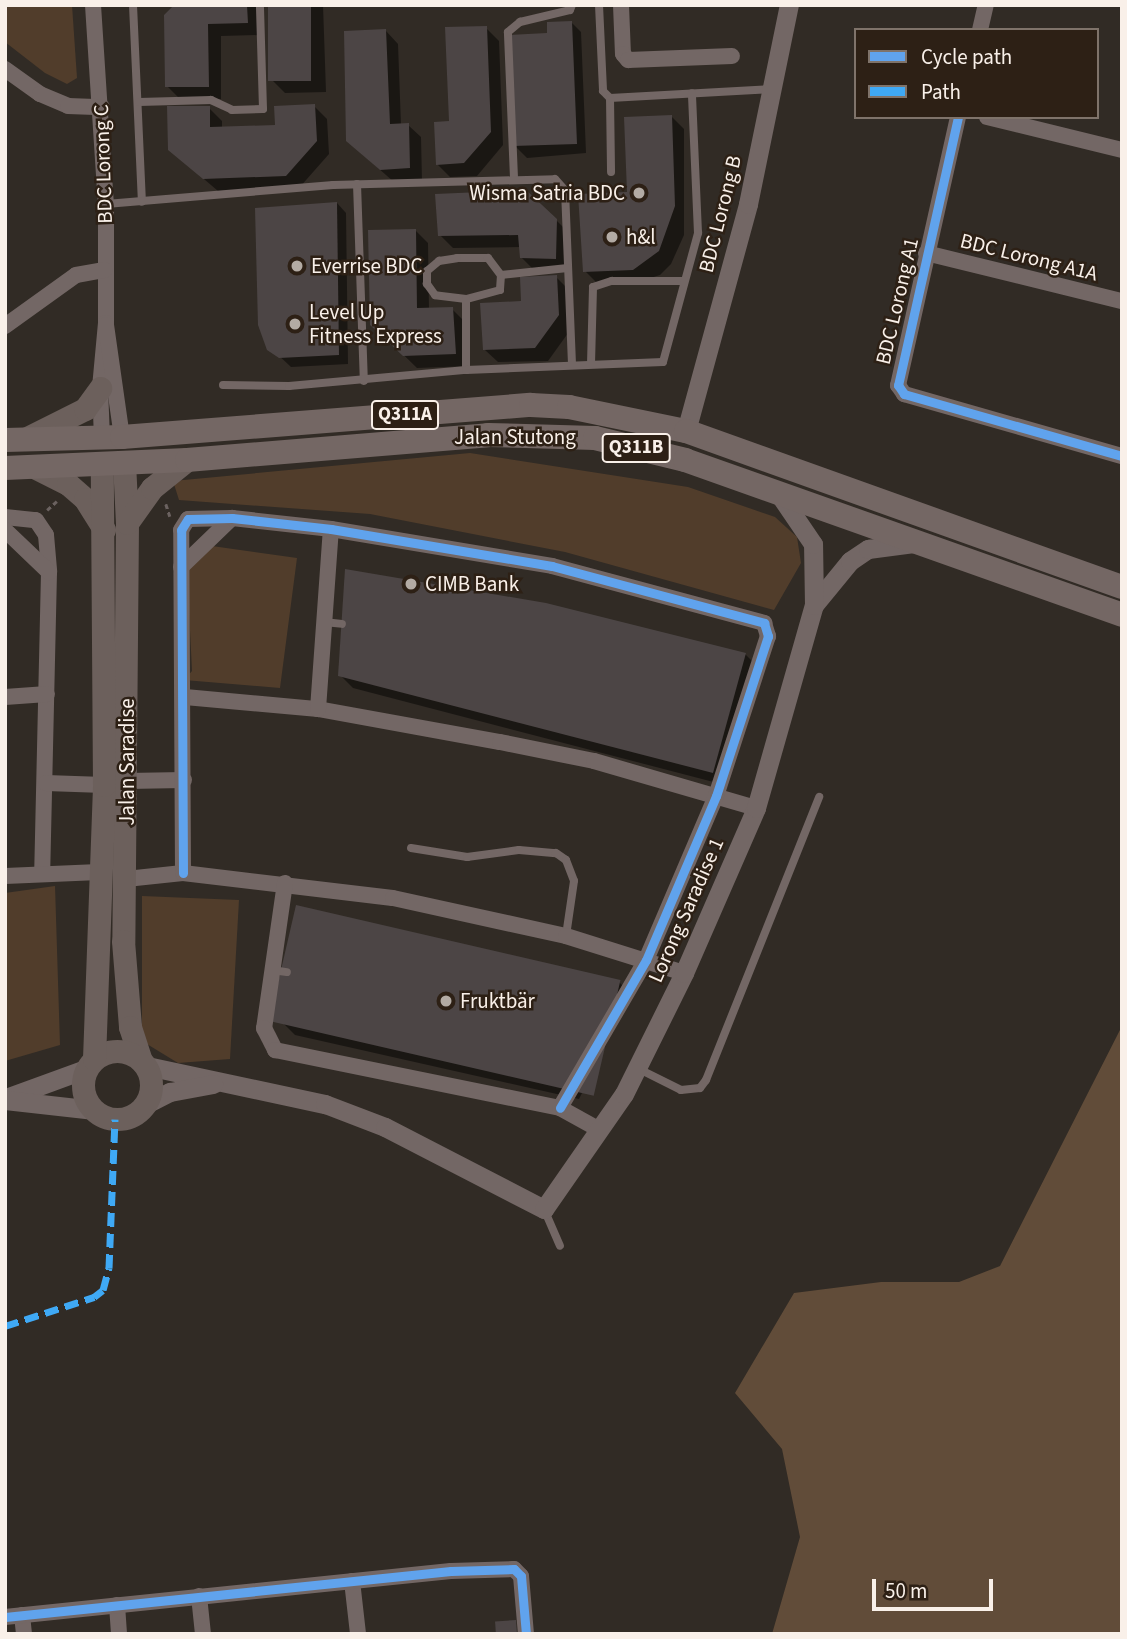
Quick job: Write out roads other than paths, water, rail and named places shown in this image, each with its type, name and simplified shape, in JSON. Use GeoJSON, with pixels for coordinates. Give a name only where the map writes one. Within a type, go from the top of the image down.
{"type":"FeatureCollection","features":[{"type":"Feature","properties":{"kind":"main road"},"geometry":{"type":"LineString","coordinates":[[15,440],[85,409],[100,388]]}},
{"type":"Feature","properties":{"kind":"main road","name":"Jalan Stutong"},"geometry":{"type":"LineString","coordinates":[[15,440],[112,437],[531,405],[569,407],[686,431],[1122,587]]}},
{"type":"Feature","properties":{"kind":"main road"},"geometry":{"type":"LineString","coordinates":[[685,460],[686,431]]}},
{"type":"Feature","properties":{"kind":"main road","name":"Jalan Stutong"},"geometry":{"type":"LineString","coordinates":[[5,468],[187,460],[546,434],[595,438],[685,460],[1122,615]]}},
{"type":"Feature","properties":{"kind":"main road","name":"BDC Lorong C"},"geometry":{"type":"LineString","coordinates":[[112,437],[113,462]]}},
{"type":"Feature","properties":{"kind":"main road"},"geometry":{"type":"LineString","coordinates":[[127,523],[149,492],[187,460]]}},
{"type":"Feature","properties":{"kind":"main road","name":"Jalan Saradise"},"geometry":{"type":"LineString","coordinates":[[113,462],[127,523],[127,781],[123,940],[130,1027],[144,1063]]}},
{"type":"Feature","properties":{"kind":"main road","name":"Jalan Saradise"},"geometry":{"type":"LineString","coordinates":[[91,1064],[104,785],[106,533],[113,462]]}},
{"type":"Feature","properties":{"kind":"main road"},"geometry":{"type":"LineString","coordinates":[[32,466],[54,475],[86,499],[106,533]]}},
{"type":"Feature","properties":{"kind":"main road"},"geometry":{"type":"LineString","coordinates":[[123,1051],[144,1063],[152,1082],[146,1104],[127,1117],[116,1119],[94,1110],[84,1090],[91,1064],[123,1051]]}},
{"type":"Feature","properties":{"kind":"street","name":"BDC Lorong C"},"geometry":{"type":"LineString","coordinates":[[93,5],[102,107],[106,204],[106,323],[112,437]]}},
{"type":"Feature","properties":{"kind":"street"},"geometry":{"type":"LineString","coordinates":[[621,5],[623,54],[628,60],[732,56]]}},
{"type":"Feature","properties":{"kind":"street","name":"BDC Lorong B"},"geometry":{"type":"LineString","coordinates":[[686,431],[748,204],[789,5]]}},
{"type":"Feature","properties":{"kind":"street"},"geometry":{"type":"LineString","coordinates":[[980,28],[986,5]]}},
{"type":"Feature","properties":{"kind":"street"},"geometry":{"type":"LineString","coordinates":[[5,92],[11,73],[40,94],[68,106],[102,107]]}},
{"type":"Feature","properties":{"kind":"street","name":"BDC Lorong A1"},"geometry":{"type":"LineString","coordinates":[[958,119],[897,374],[904,394],[1122,456]]}},
{"type":"Feature","properties":{"kind":"street"},"geometry":{"type":"LineString","coordinates":[[995,119],[1122,149]]}},
{"type":"Feature","properties":{"kind":"street","name":"BDC Lorong A1A"},"geometry":{"type":"LineString","coordinates":[[926,253],[1122,301]]}},
{"type":"Feature","properties":{"kind":"street"},"geometry":{"type":"LineString","coordinates":[[5,326],[76,275],[105,270]]}},
{"type":"Feature","properties":{"kind":"street","name":"BDC Lorong C"},"geometry":{"type":"LineString","coordinates":[[106,323],[100,388],[112,437]]}},
{"type":"Feature","properties":{"kind":"street"},"geometry":{"type":"LineString","coordinates":[[776,491],[813,544],[814,605]]}},
{"type":"Feature","properties":{"kind":"street"},"geometry":{"type":"LineString","coordinates":[[5,517],[36,520],[46,535],[49,572],[43,873]]}},
{"type":"Feature","properties":{"kind":"street"},"geometry":{"type":"LineString","coordinates":[[181,567],[232,519]]}},
{"type":"Feature","properties":{"kind":"street"},"geometry":{"type":"LineString","coordinates":[[183,873],[185,697],[181,567],[184,522],[232,519],[331,529],[552,566],[760,621],[767,626],[768,636],[737,712],[716,796],[646,960],[598,1035],[560,1108]]}},
{"type":"Feature","properties":{"kind":"street"},"geometry":{"type":"LineString","coordinates":[[318,709],[331,529]]}},
{"type":"Feature","properties":{"kind":"street"},"geometry":{"type":"LineString","coordinates":[[5,530],[49,572]]}},
{"type":"Feature","properties":{"kind":"street"},"geometry":{"type":"LineString","coordinates":[[814,605],[850,561],[868,549],[918,543]]}},
{"type":"Feature","properties":{"kind":"street","name":"Lorong Saradise 1"},"geometry":{"type":"LineString","coordinates":[[544,1209],[600,1130],[637,1068],[684,973],[756,808],[814,605]]}},
{"type":"Feature","properties":{"kind":"street"},"geometry":{"type":"LineString","coordinates":[[5,697],[47,694]]}},
{"type":"Feature","properties":{"kind":"street"},"geometry":{"type":"LineString","coordinates":[[185,697],[318,709],[594,761],[756,808]]}},
{"type":"Feature","properties":{"kind":"street"},"geometry":{"type":"LineString","coordinates":[[127,781],[184,780]]}},
{"type":"Feature","properties":{"kind":"street","name":"Jalan Saradise"},"geometry":{"type":"LineString","coordinates":[[46,783],[104,785]]}},
{"type":"Feature","properties":{"kind":"street"},"geometry":{"type":"LineString","coordinates":[[5,876],[99,872]]}},
{"type":"Feature","properties":{"kind":"street"},"geometry":{"type":"LineString","coordinates":[[126,879],[183,873],[285,883],[393,898],[566,936],[684,973]]}},
{"type":"Feature","properties":{"kind":"street"},"geometry":{"type":"LineString","coordinates":[[285,883],[279,971],[264,1028],[275,1050],[560,1108],[600,1130]]}},
{"type":"Feature","properties":{"kind":"street"},"geometry":{"type":"LineString","coordinates":[[144,1063],[314,1101],[385,1127],[544,1209]]}},
{"type":"Feature","properties":{"kind":"street"},"geometry":{"type":"LineString","coordinates":[[5,1100],[91,1064]]}},
{"type":"Feature","properties":{"kind":"street"},"geometry":{"type":"LineString","coordinates":[[146,1104],[170,1093],[228,1083]]}},
{"type":"Feature","properties":{"kind":"street"},"geometry":{"type":"LineString","coordinates":[[5,1100],[94,1110]]}},
{"type":"Feature","properties":{"kind":"street"},"geometry":{"type":"LineString","coordinates":[[5,1616],[352,1581],[514,1569],[521,1576],[526,1634]]}},
{"type":"Feature","properties":{"kind":"street"},"geometry":{"type":"LineString","coordinates":[[352,1581],[358,1634]]}},
{"type":"Feature","properties":{"kind":"street"},"geometry":{"type":"LineString","coordinates":[[199,1596],[203,1634]]}},
{"type":"Feature","properties":{"kind":"street"},"geometry":{"type":"LineString","coordinates":[[117,1605],[120,1634]]}},
{"type":"Feature","properties":{"kind":"street"},"geometry":{"type":"LineString","coordinates":[[22,1615],[24,1634]]}},
{"type":"Feature","properties":{"kind":"lane"},"geometry":{"type":"LineString","coordinates":[[133,5],[142,202]]}},
{"type":"Feature","properties":{"kind":"lane"},"geometry":{"type":"LineString","coordinates":[[139,102],[211,100],[232,110],[262,109],[265,78],[260,5]]}},
{"type":"Feature","properties":{"kind":"lane"},"geometry":{"type":"LineString","coordinates":[[514,178],[508,32],[520,22],[570,10],[572,5]]}},
{"type":"Feature","properties":{"kind":"lane"},"geometry":{"type":"LineString","coordinates":[[600,5],[603,91],[610,98],[611,172]]}},
{"type":"Feature","properties":{"kind":"lane"},"geometry":{"type":"LineString","coordinates":[[610,98],[772,89]]}},
{"type":"Feature","properties":{"kind":"lane"},"geometry":{"type":"LineString","coordinates":[[223,385],[289,386],[466,370],[663,362],[698,233],[692,93]]}},
{"type":"Feature","properties":{"kind":"lane"},"geometry":{"type":"LineString","coordinates":[[106,204],[357,184],[544,177],[565,190],[572,365]]}},
{"type":"Feature","properties":{"kind":"lane"},"geometry":{"type":"LineString","coordinates":[[357,184],[364,381]]}},
{"type":"Feature","properties":{"kind":"lane"},"geometry":{"type":"LineString","coordinates":[[488,258],[501,275],[500,290],[466,299],[430,290],[426,271],[431,265],[488,258]]}},
{"type":"Feature","properties":{"kind":"lane"},"geometry":{"type":"LineString","coordinates":[[501,275],[568,268]]}},
{"type":"Feature","properties":{"kind":"lane"},"geometry":{"type":"LineString","coordinates":[[590,364],[593,287],[612,281],[683,281]]}},
{"type":"Feature","properties":{"kind":"lane"},"geometry":{"type":"LineString","coordinates":[[466,299],[466,370]]}},
{"type":"Feature","properties":{"kind":"lane"},"geometry":{"type":"LineString","coordinates":[[324,622],[342,624]]}},
{"type":"Feature","properties":{"kind":"lane"},"geometry":{"type":"LineString","coordinates":[[637,1068],[681,1090],[700,1088],[706,1080],[819,797]]}},
{"type":"Feature","properties":{"kind":"lane"},"geometry":{"type":"LineString","coordinates":[[411,848],[467,857],[519,850],[556,853],[566,860],[574,881],[566,936]]}},
{"type":"Feature","properties":{"kind":"lane"},"geometry":{"type":"LineString","coordinates":[[544,1209],[560,1246]]}},
{"type":"Feature","properties":{"kind":"place","name":"Wisma Satria BDC"},"geometry":{"type":"Point","coordinates":[639,193]}},
{"type":"Feature","properties":{"kind":"place","name":"h&l"},"geometry":{"type":"Point","coordinates":[612,237]}},
{"type":"Feature","properties":{"kind":"place","name":"Everrise BDC"},"geometry":{"type":"Point","coordinates":[297,266]}},
{"type":"Feature","properties":{"kind":"place","name":"Level Up Fitness Express"},"geometry":{"type":"Point","coordinates":[295,324]}},
{"type":"Feature","properties":{"kind":"place","name":"CIMB Bank"},"geometry":{"type":"Point","coordinates":[411,584]}},
{"type":"Feature","properties":{"kind":"place","name":"Fruktbär"},"geometry":{"type":"Point","coordinates":[446,1001]}}]}
